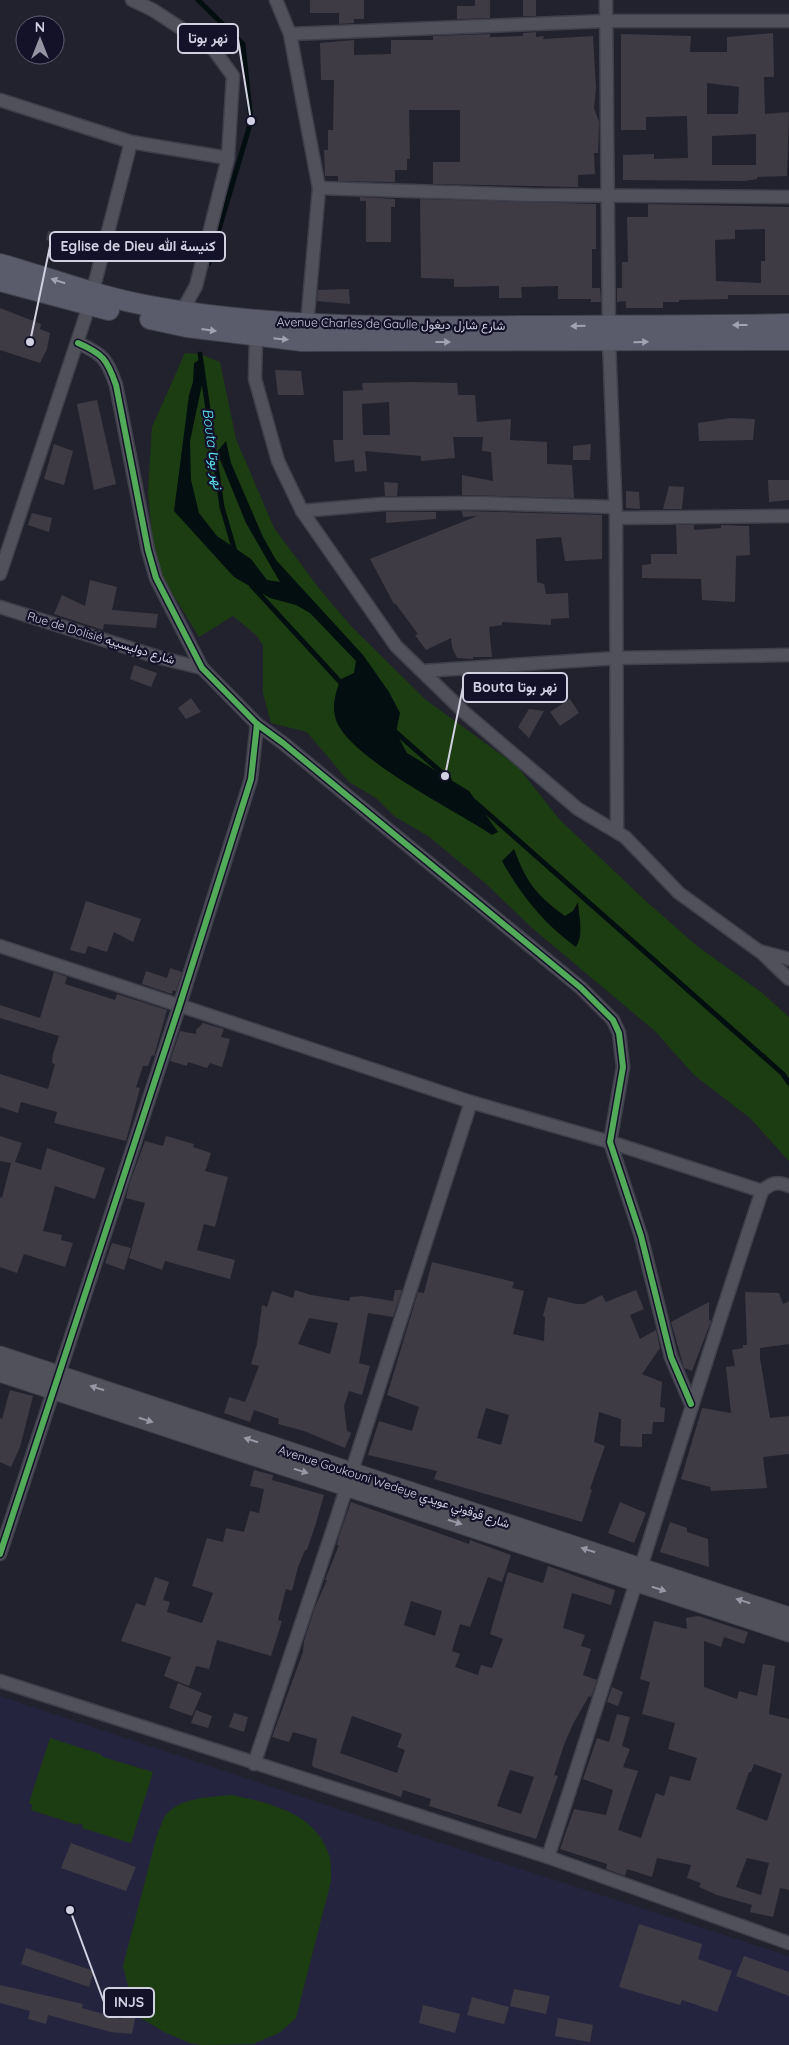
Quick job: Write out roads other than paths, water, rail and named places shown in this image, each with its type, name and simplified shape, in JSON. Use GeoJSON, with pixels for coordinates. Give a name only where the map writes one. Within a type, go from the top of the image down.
{"type":"FeatureCollection","features":[{"type":"Feature","properties":{"kind":"main road","name":"Avenue Charles de Gaulle شارع شارل ديغول"},"geometry":{"type":"LineString","coordinates":[[0,264],[91,299]]}},
{"type":"Feature","properties":{"kind":"main road","name":"Avenue Charles de Gaulle شارع شارل ديغول"},"geometry":{"type":"LineString","coordinates":[[0,281],[233,326],[426,327],[789,340]]}},
{"type":"Feature","properties":{"kind":"main road","name":"Avenue Charles de Gaulle شارع شارل ديغول"},"geometry":{"type":"LineString","coordinates":[[233,326],[256,336],[302,341],[610,334],[789,324]]}},
{"type":"Feature","properties":{"kind":"street"},"geometry":{"type":"LineString","coordinates":[[132,0],[153,10],[214,50],[233,76],[228,158],[196,286],[186,317]]}},
{"type":"Feature","properties":{"kind":"street"},"geometry":{"type":"LineString","coordinates":[[276,0],[290,34],[319,188],[307,325]]}},
{"type":"Feature","properties":{"kind":"street"},"geometry":{"type":"LineString","coordinates":[[606,0],[610,334],[616,513],[617,831]]}},
{"type":"Feature","properties":{"kind":"street"},"geometry":{"type":"LineString","coordinates":[[290,34],[606,22],[789,21]]}},
{"type":"Feature","properties":{"kind":"street"},"geometry":{"type":"LineString","coordinates":[[0,100],[130,142],[228,158]]}},
{"type":"Feature","properties":{"kind":"street"},"geometry":{"type":"LineString","coordinates":[[0,574],[78,343],[91,299],[130,142]]}},
{"type":"Feature","properties":{"kind":"street"},"geometry":{"type":"LineString","coordinates":[[319,188],[523,195],[789,197]]}},
{"type":"Feature","properties":{"kind":"street"},"geometry":{"type":"LineString","coordinates":[[256,336],[255,379],[278,461],[302,510],[396,646],[465,713],[578,809],[625,837],[679,893],[759,951],[789,979]]}},
{"type":"Feature","properties":{"kind":"street"},"geometry":{"type":"LineString","coordinates":[[78,343],[97,351],[109,364],[116,385],[150,559],[163,592],[202,668],[257,724],[283,743],[581,988],[612,1020],[620,1040],[623,1067],[610,1142],[640,1236],[671,1357],[691,1404]]}},
{"type":"Feature","properties":{"kind":"street"},"geometry":{"type":"LineString","coordinates":[[302,510],[391,504],[616,513],[789,516]]}},
{"type":"Feature","properties":{"kind":"street","name":"Rue de Dolisié شارع دوليسييه"},"geometry":{"type":"LineString","coordinates":[[0,608],[161,658],[202,668]]}},
{"type":"Feature","properties":{"kind":"street"},"geometry":{"type":"LineString","coordinates":[[423,671],[617,658],[789,655]]}},
{"type":"Feature","properties":{"kind":"street"},"geometry":{"type":"LineString","coordinates":[[0,1554],[180,1004],[251,779],[257,724]]}},
{"type":"Feature","properties":{"kind":"street"},"geometry":{"type":"LineString","coordinates":[[0,946],[472,1102],[610,1142],[762,1191]]}},
{"type":"Feature","properties":{"kind":"street"},"geometry":{"type":"LineString","coordinates":[[759,951],[789,959]]}},
{"type":"Feature","properties":{"kind":"street"},"geometry":{"type":"LineString","coordinates":[[254,1764],[472,1102]]}},
{"type":"Feature","properties":{"kind":"street"},"geometry":{"type":"LineString","coordinates":[[548,1857],[639,1575],[691,1404],[762,1191],[769,1184],[778,1182],[789,1186]]}},
{"type":"Feature","properties":{"kind":"street","name":"Avenue Goukouni Wedeye شارع قوقوني عويدي"},"geometry":{"type":"LineString","coordinates":[[0,1356],[57,1383],[639,1575],[789,1632]]}},
{"type":"Feature","properties":{"kind":"street","name":"Avenue Goukouni Wedeye شارع قوقوني عويدي"},"geometry":{"type":"LineString","coordinates":[[0,1372],[57,1383]]}},
{"type":"Feature","properties":{"kind":"street","name":"Avenue Goukouni Wedeye شارع قوقوني عويدي"},"geometry":{"type":"LineString","coordinates":[[639,1575],[789,1616]]}},
{"type":"Feature","properties":{"kind":"street"},"geometry":{"type":"LineString","coordinates":[[0,1681],[548,1857],[789,1943]]}},
{"type":"Feature","properties":{"kind":"waterway"},"geometry":{"type":"LineString","coordinates":[[198,0],[243,44],[251,121],[209,263]]}},
{"type":"Feature","properties":{"kind":"waterway","name":"Bouta نهر بوتا"},"geometry":{"type":"LineString","coordinates":[[200,354],[222,507],[236,555]]}},
{"type":"Feature","properties":{"kind":"waterway","name":"Bouta نهر بوتا"},"geometry":{"type":"LineString","coordinates":[[252,586],[343,685]]}},
{"type":"Feature","properties":{"kind":"waterway","name":"Bouta نهر بوتا"},"geometry":{"type":"LineString","coordinates":[[392,729],[449,779]]}},
{"type":"Feature","properties":{"kind":"waterway","name":"Bouta نهر بوتا"},"geometry":{"type":"LineString","coordinates":[[475,802],[783,1074],[789,1083]]}},
{"type":"Feature","properties":{"kind":"place","name":"نهر بوتا"},"geometry":{"type":"Point","coordinates":[251,121]}},
{"type":"Feature","properties":{"kind":"place","name":"Eglise de Dieu كنيسة الله"},"geometry":{"type":"Point","coordinates":[30,342]}},
{"type":"Feature","properties":{"kind":"place","name":"Bouta نهر بوتا"},"geometry":{"type":"Point","coordinates":[445,776]}},
{"type":"Feature","properties":{"kind":"place","name":"INJS"},"geometry":{"type":"Point","coordinates":[70,1910]}}]}
